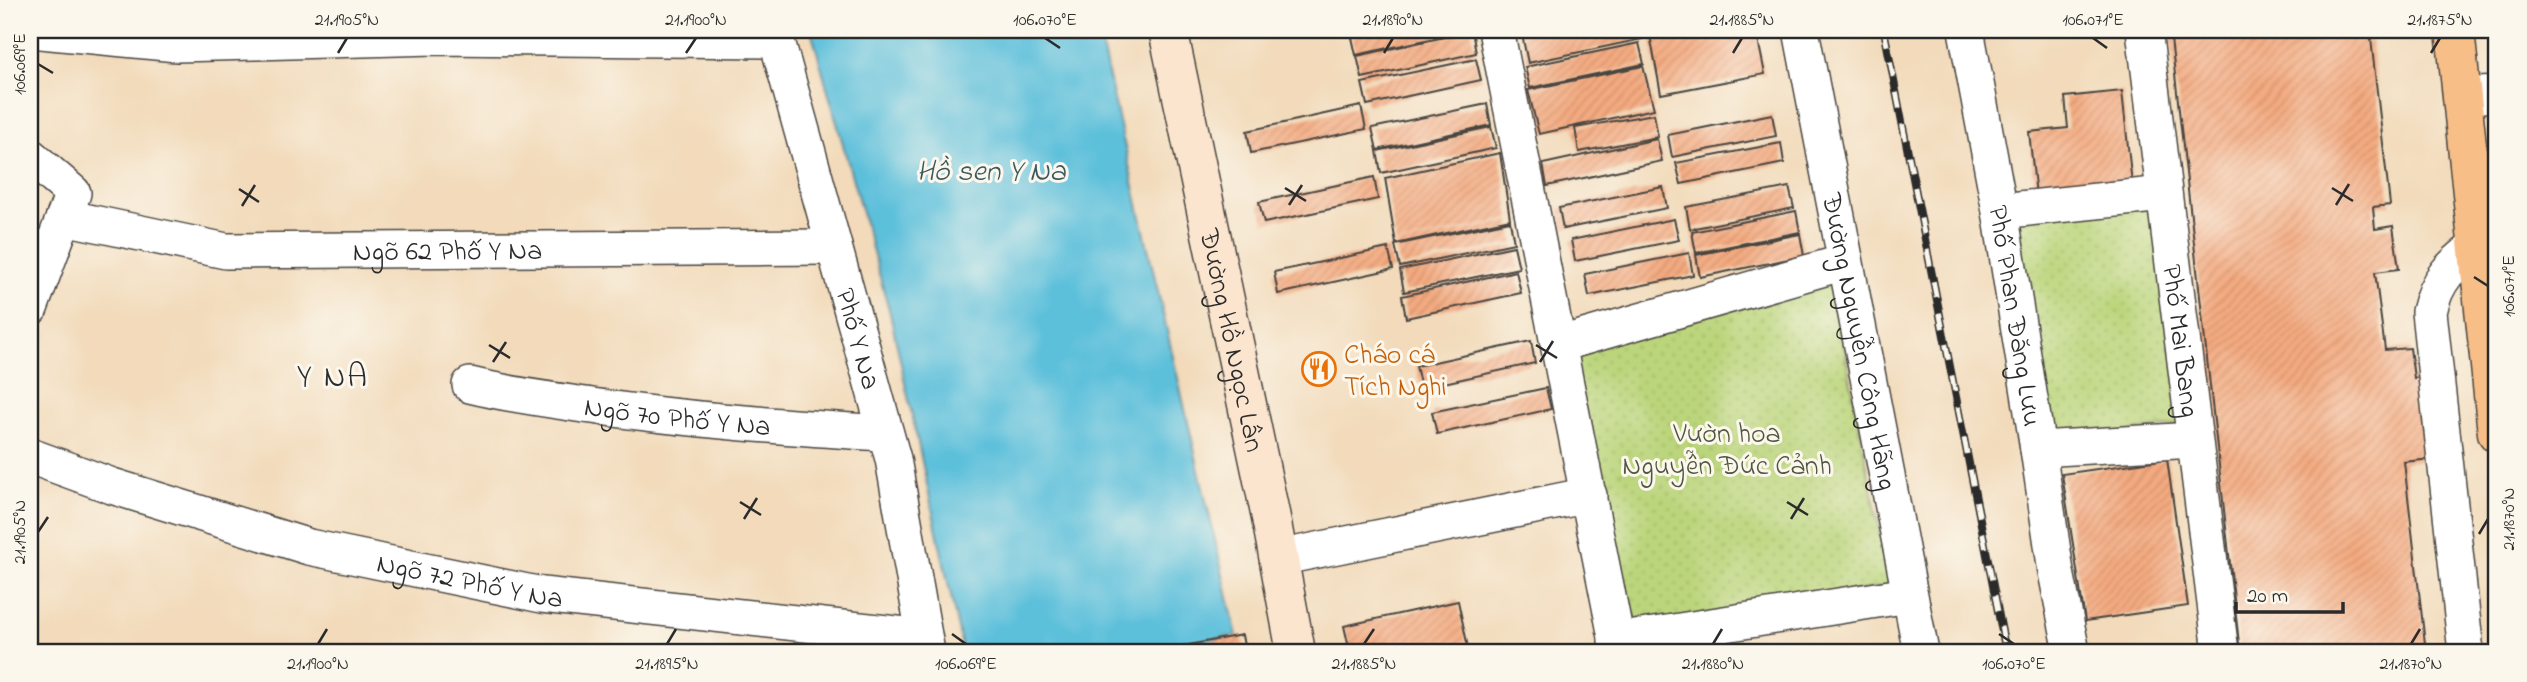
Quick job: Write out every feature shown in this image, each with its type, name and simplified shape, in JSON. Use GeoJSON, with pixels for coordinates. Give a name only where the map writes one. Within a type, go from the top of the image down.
{"type":"FeatureCollection","features":[{"type":"Feature","properties":{"kind":"main road"},"geometry":{"type":"LineString","coordinates":[[2455,30],[2480,95],[2477,246],[2497,433]]}},
{"type":"Feature","properties":{"kind":"street"},"geometry":{"type":"LineString","coordinates":[[30,30],[177,44],[434,37],[775,35]]}},
{"type":"Feature","properties":{"kind":"street","name":"Đường Hồ Ngọc Lân"},"geometry":{"type":"LineString","coordinates":[[1168,30],[1296,652]]}},
{"type":"Feature","properties":{"kind":"street"},"geometry":{"type":"LineString","coordinates":[[1496,30],[1618,646],[1909,595]]}},
{"type":"Feature","properties":{"kind":"street","name":"Đường Nguyễn Công Hãng"},"geometry":{"type":"LineString","coordinates":[[1801,30],[1921,652]]}},
{"type":"Feature","properties":{"kind":"street","name":"Phố Phan Đăng Lưu"},"geometry":{"type":"LineString","coordinates":[[1966,30],[2000,211],[2038,449],[2194,440]]}},
{"type":"Feature","properties":{"kind":"street","name":"Phố Mai Bang"},"geometry":{"type":"LineString","coordinates":[[2144,30],[2221,652]]}},
{"type":"Feature","properties":{"kind":"street","name":"Phố Y Na"},"geometry":{"type":"LineString","coordinates":[[775,35],[892,459],[925,644]]}},
{"type":"Feature","properties":{"kind":"street"},"geometry":{"type":"LineString","coordinates":[[30,156],[73,193],[30,308]]}},
{"type":"Feature","properties":{"kind":"street"},"geometry":{"type":"LineString","coordinates":[[2000,211],[2164,194]]}},
{"type":"Feature","properties":{"kind":"street","name":"Ngõ 62 Phố Y Na"},"geometry":{"type":"LineString","coordinates":[[64,217],[226,251],[833,247]]}},
{"type":"Feature","properties":{"kind":"street"},"geometry":{"type":"LineString","coordinates":[[2466,652],[2429,312],[2436,291],[2450,267],[2477,246]]}},
{"type":"Feature","properties":{"kind":"street"},"geometry":{"type":"LineString","coordinates":[[1560,344],[1845,262]]}},
{"type":"Feature","properties":{"kind":"street","name":"Ngõ 70 Phố Y Na"},"geometry":{"type":"LineString","coordinates":[[470,385],[500,393],[656,415],[885,433]]}},
{"type":"Feature","properties":{"kind":"street"},"geometry":{"type":"LineString","coordinates":[[2038,449],[2054,561],[2072,652]]}},
{"type":"Feature","properties":{"kind":"street","name":"Ngõ 72 Phố Y Na"},"geometry":{"type":"LineString","coordinates":[[30,456],[112,486],[309,547],[516,590],[925,644]]}},
{"type":"Feature","properties":{"kind":"street"},"geometry":{"type":"LineString","coordinates":[[1278,558],[1589,495]]}},
{"type":"Feature","properties":{"kind":"green space"},"geometry":{"type":"Polygon","coordinates":[[[2157,196],[2187,424],[2046,443],[2015,214],[2157,196]]]}},
{"type":"Feature","properties":{"kind":"green space","name":"Vườn hoa Nguyễn Đức Cảnh"},"geometry":{"type":"Polygon","coordinates":[[[1830,273],[1890,586],[1628,626],[1567,348],[1830,273]]]}},
{"type":"Feature","properties":{"kind":"water","name":"Hồ sen Y Na"},"geometry":{"type":"Polygon","coordinates":[[[811,30],[1098,30],[1237,636],[1108,652],[963,652],[890,313],[811,30]]]}},
{"type":"Feature","properties":{"kind":"building"},"geometry":{"type":"Polygon","coordinates":[[[1368,30],[1468,31],[1356,55],[1351,33],[1368,30]]]}},
{"type":"Feature","properties":{"kind":"building"},"geometry":{"type":"Polygon","coordinates":[[[1521,30],[1641,30],[1642,39],[1528,63],[1521,30]]]}},
{"type":"Feature","properties":{"kind":"building"},"geometry":{"type":"Polygon","coordinates":[[[1677,30],[1756,30],[1765,74],[1661,94],[1650,35],[1677,30]]]}},
{"type":"Feature","properties":{"kind":"building"},"geometry":{"type":"Polygon","coordinates":[[[2170,30],[2370,30],[2390,205],[2373,207],[2375,229],[2393,226],[2399,269],[2375,272],[2385,350],[2410,348],[2414,378],[2421,377],[2431,459],[2404,462],[2426,652],[2240,652],[2170,30]]]}},
{"type":"Feature","properties":{"kind":"building"},"geometry":{"type":"Polygon","coordinates":[[[1472,31],[1476,53],[1362,78],[1357,56],[1472,31]]]}},
{"type":"Feature","properties":{"kind":"building"},"geometry":{"type":"Polygon","coordinates":[[[1639,43],[1644,64],[1530,88],[1525,67],[1639,43]]]}},
{"type":"Feature","properties":{"kind":"building"},"geometry":{"type":"Polygon","coordinates":[[[1476,59],[1481,80],[1367,105],[1362,83],[1476,59]]]}},
{"type":"Feature","properties":{"kind":"building"},"geometry":{"type":"Polygon","coordinates":[[[1643,66],[1654,109],[1539,134],[1528,90],[1643,66]]]}},
{"type":"Feature","properties":{"kind":"building"},"geometry":{"type":"Polygon","coordinates":[[[2122,91],[2132,184],[2036,195],[2029,132],[2068,128],[2065,97],[2122,91]]]}},
{"type":"Feature","properties":{"kind":"building"},"geometry":{"type":"Polygon","coordinates":[[[1487,104],[1491,125],[1377,150],[1372,128],[1487,104]]]}},
{"type":"Feature","properties":{"kind":"building"},"geometry":{"type":"Polygon","coordinates":[[[1361,106],[1366,129],[1251,153],[1247,131],[1361,106]]]}},
{"type":"Feature","properties":{"kind":"building"},"geometry":{"type":"Polygon","coordinates":[[[1654,114],[1658,137],[1579,152],[1575,128],[1654,114]]]}},
{"type":"Feature","properties":{"kind":"building"},"geometry":{"type":"Polygon","coordinates":[[[1772,114],[1776,136],[1672,157],[1668,135],[1772,114]]]}},
{"type":"Feature","properties":{"kind":"building"},"geometry":{"type":"Polygon","coordinates":[[[1491,127],[1496,148],[1381,173],[1377,151],[1491,127]]]}},
{"type":"Feature","properties":{"kind":"building"},"geometry":{"type":"Polygon","coordinates":[[[1657,139],[1662,161],[1547,186],[1543,164],[1657,139]]]}},
{"type":"Feature","properties":{"kind":"building"},"geometry":{"type":"Polygon","coordinates":[[[1781,143],[1784,163],[1681,184],[1676,163],[1781,143]]]}},
{"type":"Feature","properties":{"kind":"building"},"geometry":{"type":"Polygon","coordinates":[[[1500,153],[1510,219],[1396,244],[1385,178],[1500,153]]]}},
{"type":"Feature","properties":{"kind":"building"},"geometry":{"type":"Polygon","coordinates":[[[1374,177],[1378,199],[1264,223],[1259,202],[1374,177]]]}},
{"type":"Feature","properties":{"kind":"building"},"geometry":{"type":"Polygon","coordinates":[[[1663,187],[1667,208],[1563,229],[1559,208],[1663,187]]]}},
{"type":"Feature","properties":{"kind":"building"},"geometry":{"type":"Polygon","coordinates":[[[1789,187],[1794,208],[1690,229],[1686,207],[1789,187]]]}},
{"type":"Feature","properties":{"kind":"building"},"geometry":{"type":"Polygon","coordinates":[[[1796,211],[1800,232],[1696,253],[1692,232],[1796,211]]]}},
{"type":"Feature","properties":{"kind":"building"},"geometry":{"type":"Polygon","coordinates":[[[1674,219],[1679,240],[1575,261],[1571,240],[1674,219]]]}},
{"type":"Feature","properties":{"kind":"building"},"geometry":{"type":"Polygon","coordinates":[[[1510,221],[1514,243],[1400,267],[1395,245],[1510,221]]]}},
{"type":"Feature","properties":{"kind":"building"},"geometry":{"type":"Polygon","coordinates":[[[1800,234],[1804,256],[1700,277],[1696,255],[1800,234]]]}},
{"type":"Feature","properties":{"kind":"building"},"geometry":{"type":"Polygon","coordinates":[[[1514,246],[1519,268],[1404,292],[1400,270],[1514,246]]]}},
{"type":"Feature","properties":{"kind":"building"},"geometry":{"type":"Polygon","coordinates":[[[1388,248],[1393,269],[1278,294],[1274,272],[1388,248]]]}},
{"type":"Feature","properties":{"kind":"building"},"geometry":{"type":"Polygon","coordinates":[[[1689,253],[1693,275],[1589,296],[1585,274],[1689,253]]]}},
{"type":"Feature","properties":{"kind":"building"},"geometry":{"type":"Polygon","coordinates":[[[1516,271],[1521,293],[1406,318],[1402,296],[1516,271]]]}},
{"type":"Feature","properties":{"kind":"building"},"geometry":{"type":"Polygon","coordinates":[[[1531,341],[1535,363],[1421,388],[1416,366],[1531,341]]]}},
{"type":"Feature","properties":{"kind":"building"},"geometry":{"type":"Polygon","coordinates":[[[1546,388],[1551,409],[1437,434],[1432,412],[1546,388]]]}},
{"type":"Feature","properties":{"kind":"building"},"geometry":{"type":"Polygon","coordinates":[[[2167,459],[2188,606],[2085,621],[2062,474],[2167,459]]]}},
{"type":"Feature","properties":{"kind":"building"},"geometry":{"type":"Polygon","coordinates":[[[1458,601],[1469,652],[1350,652],[1344,626],[1458,601]]]}},
{"type":"Feature","properties":{"kind":"building"},"geometry":{"type":"Polygon","coordinates":[[[1242,635],[1245,652],[1156,652],[1156,651],[1242,635]]]}},
{"type":"Feature","properties":{"kind":"railway"},"geometry":{"type":"LineString","coordinates":[[1884,30],[2006,652]]}},
{"type":"Feature","properties":{"kind":"place","name":"Cháo cá Tích Nghi"},"geometry":{"type":"Point","coordinates":[1319,369]}},
{"type":"Feature","properties":{"kind":"district","name":"Y NA"},"geometry":{"type":"Point","coordinates":[333,375]}}]}
